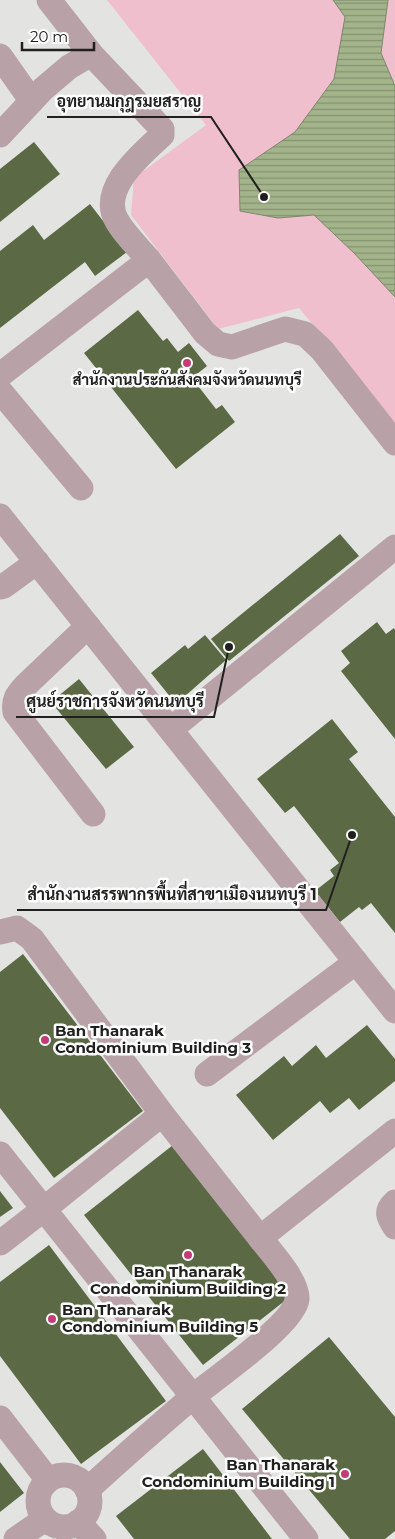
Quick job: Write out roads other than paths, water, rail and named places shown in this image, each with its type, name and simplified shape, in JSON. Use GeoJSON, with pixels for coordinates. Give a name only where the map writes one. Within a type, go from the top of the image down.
{"type":"FeatureCollection","features":[{"type":"Feature","properties":{"kind":"lane"},"geometry":{"type":"LineString","coordinates":[[49,0],[91,54],[162,130],[162,135],[125,171],[113,198],[112,211],[117,222],[149,260],[205,334],[218,344],[232,347],[285,329],[305,334],[322,350],[395,443]]}},
{"type":"Feature","properties":{"kind":"lane"},"geometry":{"type":"LineString","coordinates":[[0,135],[31,100],[69,67],[91,54]]}},
{"type":"Feature","properties":{"kind":"lane"},"geometry":{"type":"LineString","coordinates":[[0,56],[31,100]]}},
{"type":"Feature","properties":{"kind":"lane"},"geometry":{"type":"LineString","coordinates":[[0,375],[149,260]]}},
{"type":"Feature","properties":{"kind":"lane"},"geometry":{"type":"LineString","coordinates":[[0,391],[81,488]]}},
{"type":"Feature","properties":{"kind":"lane"},"geometry":{"type":"LineString","coordinates":[[0,516],[395,1012]]}},
{"type":"Feature","properties":{"kind":"lane"},"geometry":{"type":"LineString","coordinates":[[171,729],[395,547]]}},
{"type":"Feature","properties":{"kind":"lane"},"geometry":{"type":"LineString","coordinates":[[0,587],[37,562]]}},
{"type":"Feature","properties":{"kind":"lane"},"geometry":{"type":"LineString","coordinates":[[88,626],[25,686],[16,696],[14,704],[15,712],[93,814]]}},
{"type":"Feature","properties":{"kind":"lane"},"geometry":{"type":"LineString","coordinates":[[0,932],[17,928],[32,939],[162,1114],[277,1258],[296,1288],[297,1301],[286,1318],[252,1351],[192,1397],[87,1490]]}},
{"type":"Feature","properties":{"kind":"lane"},"geometry":{"type":"LineString","coordinates":[[207,1074],[356,962]]}},
{"type":"Feature","properties":{"kind":"lane"},"geometry":{"type":"LineString","coordinates":[[0,1243],[162,1114]]}},
{"type":"Feature","properties":{"kind":"lane"},"geometry":{"type":"LineString","coordinates":[[260,1238],[395,1132]]}},
{"type":"Feature","properties":{"kind":"lane"},"geometry":{"type":"LineString","coordinates":[[0,1154],[306,1539]]}},
{"type":"Feature","properties":{"kind":"lane"},"geometry":{"type":"LineString","coordinates":[[395,1202],[389,1207],[388,1212],[395,1227]]}},
{"type":"Feature","properties":{"kind":"lane"},"geometry":{"type":"LineString","coordinates":[[0,1418],[48,1480]]}},
{"type":"Feature","properties":{"kind":"lane"},"geometry":{"type":"LineString","coordinates":[[66,1475],[74,1477],[87,1490],[89,1498],[86,1530],[62,1526],[45,1519],[38,1503],[42,1486],[48,1480],[66,1475]]}},
{"type":"Feature","properties":{"kind":"lane"},"geometry":{"type":"LineString","coordinates":[[16,1539],[45,1519]]}},
{"type":"Feature","properties":{"kind":"place","name":"อุทยานมกุฎรมยสราญ"},"geometry":{"type":"Point","coordinates":[264,197]}},
{"type":"Feature","properties":{"kind":"place","name":"สำนักงานประกันสังคมจังหวัดนนทบุรี"},"geometry":{"type":"Point","coordinates":[187,363]}},
{"type":"Feature","properties":{"kind":"place","name":"ศูนย์ราชการจังหวัดนนทบุรี"},"geometry":{"type":"Point","coordinates":[229,647]}},
{"type":"Feature","properties":{"kind":"place","name":"สำนักงานสรรพากรพื้นที่สาขาเมืองนนทบุรี 1"},"geometry":{"type":"Point","coordinates":[352,835]}},
{"type":"Feature","properties":{"kind":"place","name":"Ban Thanarak Condominium Building 3"},"geometry":{"type":"Point","coordinates":[45,1040]}},
{"type":"Feature","properties":{"kind":"place","name":"Ban Thanarak Condominium Building 2"},"geometry":{"type":"Point","coordinates":[188,1255]}},
{"type":"Feature","properties":{"kind":"place","name":"Ban Thanarak Condominium Building 5"},"geometry":{"type":"Point","coordinates":[52,1319]}},
{"type":"Feature","properties":{"kind":"place","name":"Ban Thanarak Condominium Building 1"},"geometry":{"type":"Point","coordinates":[345,1474]}}]}
